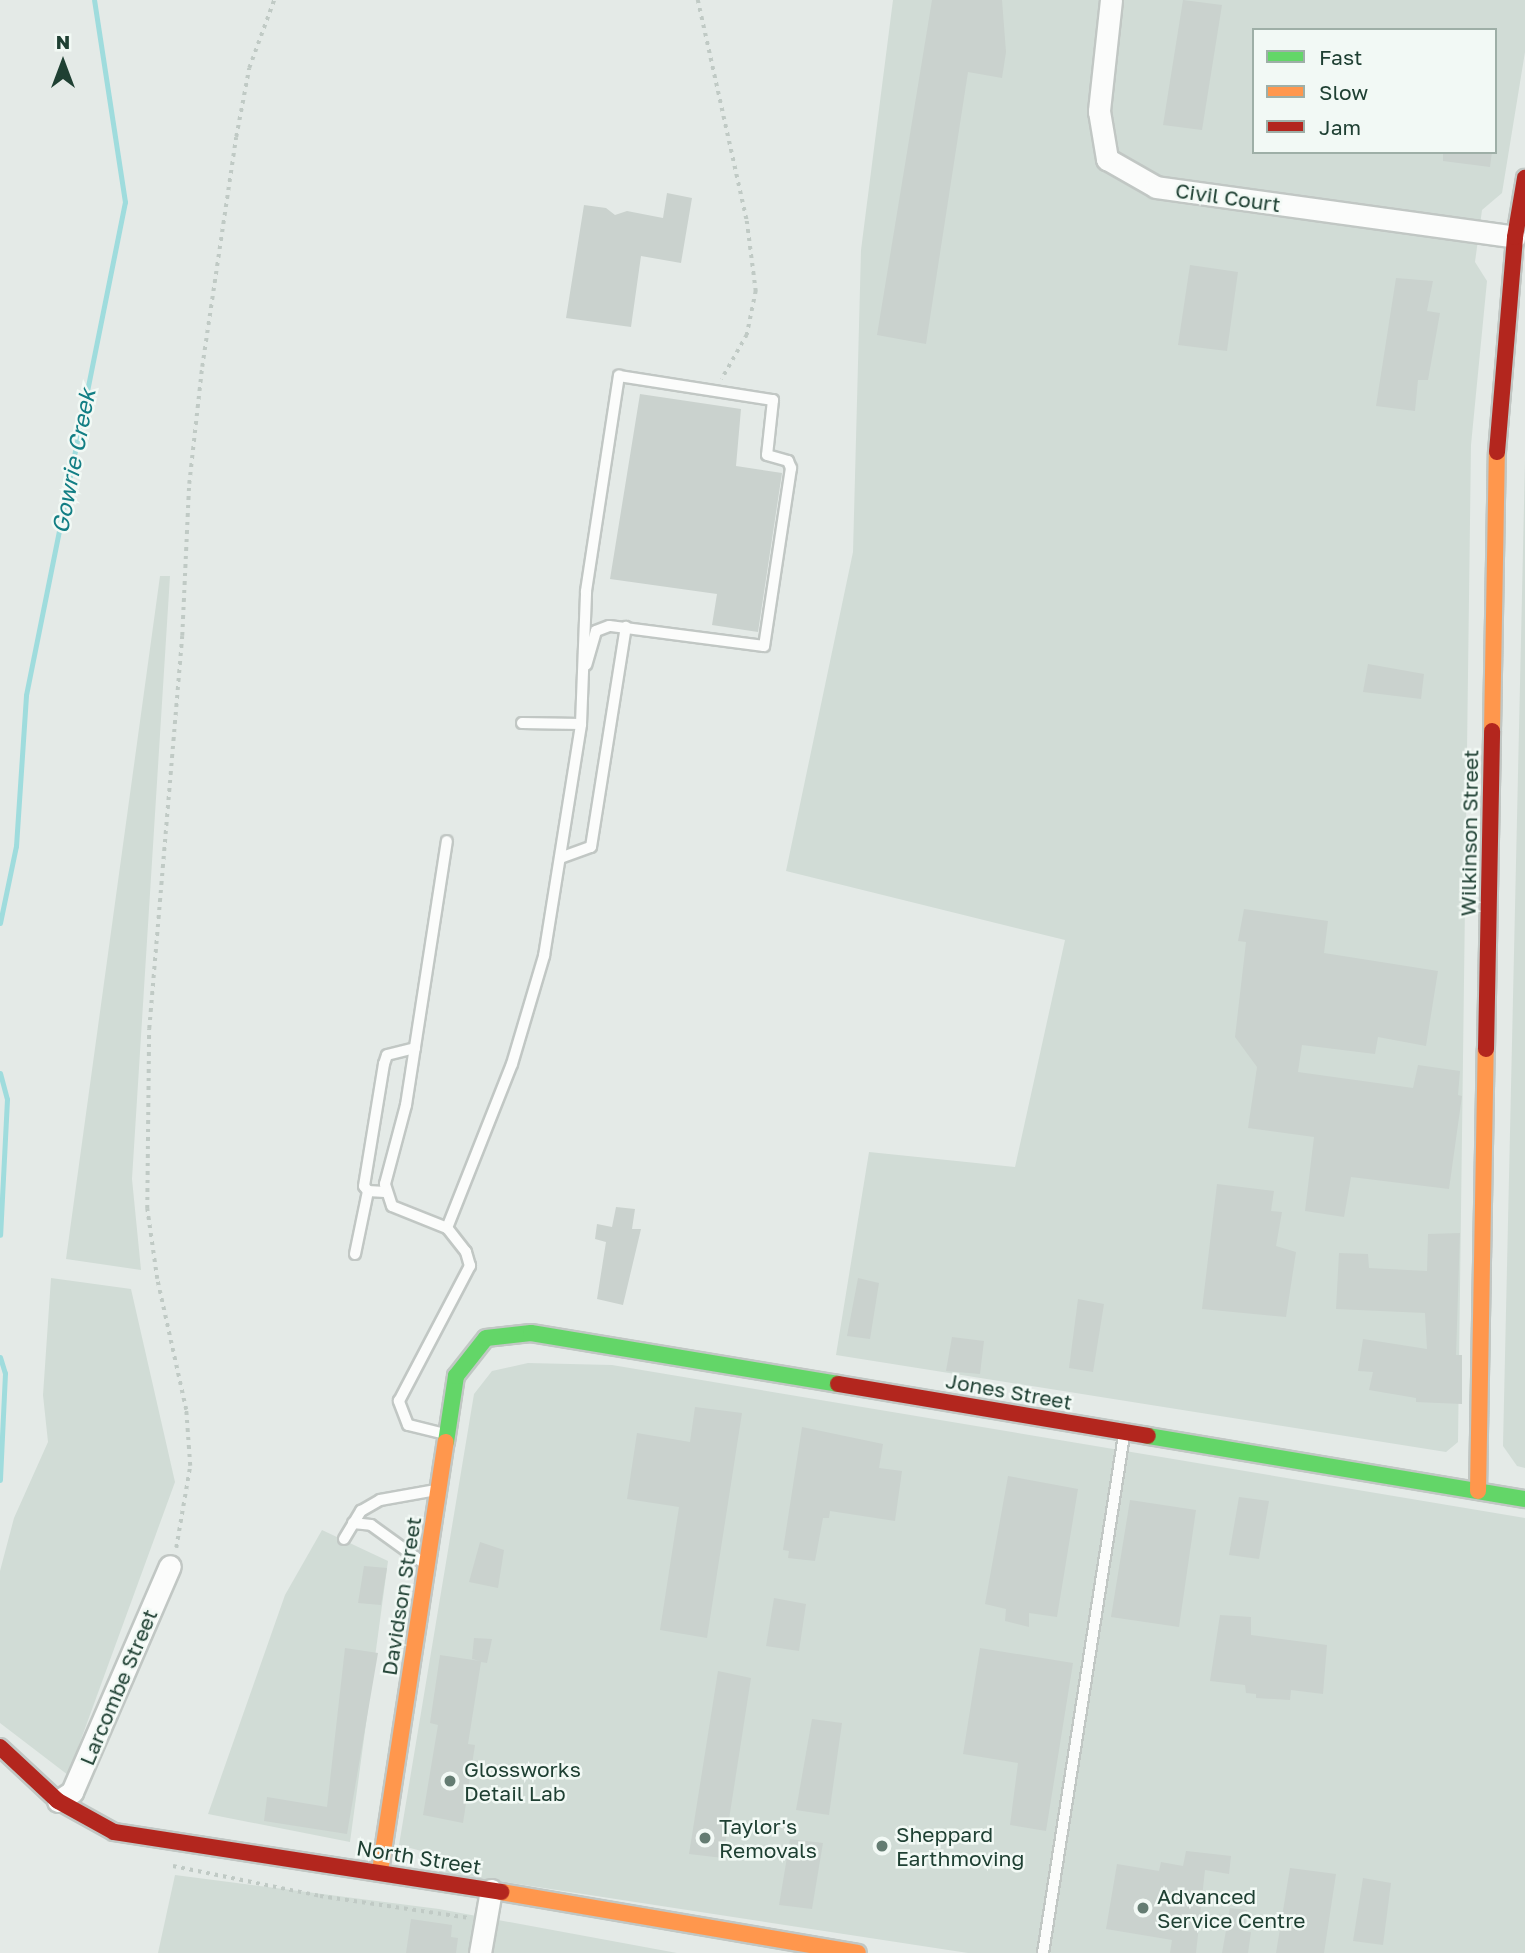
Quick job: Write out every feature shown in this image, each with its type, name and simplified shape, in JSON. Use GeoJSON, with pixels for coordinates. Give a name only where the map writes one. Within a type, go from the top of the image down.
{"type":"FeatureCollection","features":[{"type":"Feature","properties":{"kind":"street","name":"Civil Court"},"geometry":{"type":"LineString","coordinates":[[1111,0],[1099,111],[1107,159],[1156,187],[1515,237]]}},
{"type":"Feature","properties":{"kind":"street","name":"Wilkinson Street"},"geometry":{"type":"LineString","coordinates":[[1478,1491],[1497,454],[1515,237],[1525,178]]}},
{"type":"Feature","properties":{"kind":"street","name":"Jones Street"},"geometry":{"type":"LineString","coordinates":[[486,1338],[531,1332],[1525,1499]]}},
{"type":"Feature","properties":{"kind":"street","name":"Davidson Street"},"geometry":{"type":"LineString","coordinates":[[380,1871],[457,1376],[486,1338]]}},
{"type":"Feature","properties":{"kind":"street","name":"Larcombe Street"},"geometry":{"type":"LineString","coordinates":[[58,1801],[72,1793],[170,1566]]}},
{"type":"Feature","properties":{"kind":"street","name":"North Street"},"geometry":{"type":"LineString","coordinates":[[0,1747],[18,1759],[58,1801],[114,1832],[380,1871],[858,1953]]}},
{"type":"Feature","properties":{"kind":"street"},"geometry":{"type":"LineString","coordinates":[[480,1953],[491,1890]]}},
{"type":"Feature","properties":{"kind":"lane"},"geometry":{"type":"LineString","coordinates":[[447,1228],[524,1029],[544,956],[581,724],[590,559],[619,376],[773,400],[766,454],[791,463],[764,646],[626,627],[596,631],[586,665]]}},
{"type":"Feature","properties":{"kind":"lane"},"geometry":{"type":"LineString","coordinates":[[560,858],[591,847],[626,627]]}},
{"type":"Feature","properties":{"kind":"lane"},"geometry":{"type":"LineString","coordinates":[[522,723],[581,724]]}},
{"type":"Feature","properties":{"kind":"lane"},"geometry":{"type":"LineString","coordinates":[[447,841],[415,1048],[385,1192],[392,1206],[447,1228],[466,1252],[467,1278],[399,1401],[408,1425],[447,1435]]}},
{"type":"Feature","properties":{"kind":"lane"},"geometry":{"type":"LineString","coordinates":[[355,1254],[368,1191],[365,1177],[387,1055],[415,1048]]}},
{"type":"Feature","properties":{"kind":"lane"},"geometry":{"type":"LineString","coordinates":[[368,1191],[385,1192]]}},
{"type":"Feature","properties":{"kind":"lane"},"geometry":{"type":"LineString","coordinates":[[1043,1953],[1125,1432]]}},
{"type":"Feature","properties":{"kind":"lane"},"geometry":{"type":"LineString","coordinates":[[344,1539],[361,1511],[380,1500],[407,1492],[439,1490]]}},
{"type":"Feature","properties":{"kind":"lane"},"geometry":{"type":"LineString","coordinates":[[353,1523],[371,1525],[428,1565]]}},
{"type":"Feature","properties":{"kind":"path"},"geometry":{"type":"LineString","coordinates":[[170,1566],[184,1517],[190,1466],[186,1410],[157,1279],[147,1209],[149,1029],[181,636],[189,484],[202,367],[238,123],[259,35],[274,0]]}},
{"type":"Feature","properties":{"kind":"path"},"geometry":{"type":"LineString","coordinates":[[698,0],[745,208],[756,291],[741,349],[713,390]]}},
{"type":"Feature","properties":{"kind":"shaded area"},"geometry":{"type":"Polygon","coordinates":[[[893,0],[1525,0],[1525,52],[1502,193],[1482,210],[1475,262],[1487,281],[1471,445],[1458,1442],[1446,1452],[836,1355],[869,1152],[1015,1167],[1065,940],[786,871],[853,552],[861,250],[893,0]]]}},
{"type":"Feature","properties":{"kind":"shaded area"},"geometry":{"type":"Polygon","coordinates":[[[1525,460],[1525,1468],[1517,1466],[1503,1446],[1525,460]]]}},
{"type":"Feature","properties":{"kind":"shaded area"},"geometry":{"type":"Polygon","coordinates":[[[160,576],[170,576],[132,1179],[141,1270],[66,1259],[160,576]]]}},
{"type":"Feature","properties":{"kind":"shaded area"},"geometry":{"type":"Polygon","coordinates":[[[51,1278],[131,1289],[175,1482],[68,1775],[0,1723],[0,1571],[14,1518],[48,1442],[43,1395],[51,1278]]]}},
{"type":"Feature","properties":{"kind":"shaded area"},"geometry":{"type":"Polygon","coordinates":[[[528,1363],[612,1365],[1525,1518],[1525,1953],[968,1953],[439,1872],[440,1856],[399,1845],[474,1394],[492,1371],[528,1363]]]}},
{"type":"Feature","properties":{"kind":"shaded area"},"geometry":{"type":"Polygon","coordinates":[[[322,1530],[388,1561],[350,1842],[208,1814],[285,1595],[322,1530]]]}},
{"type":"Feature","properties":{"kind":"shaded area"},"geometry":{"type":"Polygon","coordinates":[[[175,1875],[439,1909],[677,1953],[158,1953],[175,1875]]]}},
{"type":"Feature","properties":{"kind":"building"},"geometry":{"type":"Polygon","coordinates":[[[932,0],[1002,0],[1006,52],[1002,78],[968,72],[926,344],[877,335],[932,0]]]}},
{"type":"Feature","properties":{"kind":"building"},"geometry":{"type":"Polygon","coordinates":[[[1183,0],[1222,5],[1202,130],[1163,125],[1183,0]]]}},
{"type":"Feature","properties":{"kind":"building"},"geometry":{"type":"Polygon","coordinates":[[[1443,154],[1492,154],[1490,167],[1443,161],[1443,154]]]}},
{"type":"Feature","properties":{"kind":"building"},"geometry":{"type":"Polygon","coordinates":[[[667,193],[692,198],[681,263],[641,256],[631,327],[566,318],[584,205],[606,208],[615,215],[627,211],[663,218],[667,193]]]}},
{"type":"Feature","properties":{"kind":"building"},"geometry":{"type":"Polygon","coordinates":[[[1190,265],[1238,272],[1227,351],[1178,345],[1190,265]]]}},
{"type":"Feature","properties":{"kind":"building"},"geometry":{"type":"Polygon","coordinates":[[[1396,278],[1433,281],[1427,311],[1440,313],[1428,380],[1418,380],[1415,411],[1376,406],[1396,278]]]}},
{"type":"Feature","properties":{"kind":"building"},"geometry":{"type":"Polygon","coordinates":[[[640,394],[741,409],[736,466],[782,473],[758,632],[712,625],[717,594],[610,579],[640,394]]]}},
{"type":"Feature","properties":{"kind":"building"},"geometry":{"type":"Polygon","coordinates":[[[1368,664],[1424,674],[1421,699],[1363,692],[1368,664]]]}},
{"type":"Feature","properties":{"kind":"building"},"geometry":{"type":"Polygon","coordinates":[[[1244,909],[1328,921],[1324,953],[1438,971],[1426,1046],[1378,1037],[1375,1054],[1302,1045],[1298,1072],[1413,1088],[1418,1065],[1460,1071],[1458,1095],[1462,1096],[1449,1189],[1351,1177],[1344,1217],[1305,1211],[1314,1137],[1248,1128],[1257,1067],[1235,1037],[1246,942],[1238,941],[1244,909]]]}},
{"type":"Feature","properties":{"kind":"building"},"geometry":{"type":"Polygon","coordinates":[[[1217,1184],[1274,1191],[1271,1211],[1282,1212],[1276,1246],[1296,1252],[1286,1317],[1202,1309],[1217,1184]]]}},
{"type":"Feature","properties":{"kind":"building"},"geometry":{"type":"Polygon","coordinates":[[[616,1207],[635,1209],[632,1229],[641,1229],[623,1305],[597,1299],[606,1242],[595,1239],[597,1224],[612,1227],[616,1207]]]}},
{"type":"Feature","properties":{"kind":"building"},"geometry":{"type":"Polygon","coordinates":[[[1460,1233],[1456,1355],[1462,1355],[1462,1404],[1416,1402],[1416,1398],[1369,1390],[1373,1372],[1358,1371],[1363,1339],[1427,1349],[1425,1313],[1336,1309],[1339,1253],[1368,1254],[1369,1268],[1427,1271],[1428,1234],[1460,1233]]]}},
{"type":"Feature","properties":{"kind":"building"},"geometry":{"type":"Polygon","coordinates":[[[858,1278],[879,1283],[870,1339],[847,1336],[858,1278]]]}},
{"type":"Feature","properties":{"kind":"building"},"geometry":{"type":"Polygon","coordinates":[[[1078,1299],[1104,1304],[1093,1372],[1069,1368],[1078,1299]]]}},
{"type":"Feature","properties":{"kind":"building"},"geometry":{"type":"Polygon","coordinates":[[[952,1337],[984,1341],[980,1374],[946,1371],[952,1337]]]}},
{"type":"Feature","properties":{"kind":"building"},"geometry":{"type":"Polygon","coordinates":[[[695,1407],[742,1413],[707,1638],[660,1630],[679,1507],[627,1499],[637,1433],[690,1442],[695,1407]]]}},
{"type":"Feature","properties":{"kind":"building"},"geometry":{"type":"Polygon","coordinates":[[[802,1427],[883,1444],[879,1468],[902,1471],[895,1521],[830,1511],[829,1518],[823,1518],[815,1561],[788,1558],[789,1551],[783,1550],[802,1427]]]}},
{"type":"Feature","properties":{"kind":"building"},"geometry":{"type":"Polygon","coordinates":[[[1008,1476],[1078,1489],[1057,1617],[1029,1613],[1029,1627],[1005,1621],[1006,1609],[985,1604],[1008,1476]]]}},
{"type":"Feature","properties":{"kind":"building"},"geometry":{"type":"Polygon","coordinates":[[[1239,1497],[1269,1501],[1259,1559],[1229,1555],[1239,1497]]]}},
{"type":"Feature","properties":{"kind":"building"},"geometry":{"type":"Polygon","coordinates":[[[1130,1500],[1196,1510],[1179,1627],[1111,1617],[1130,1500]]]}},
{"type":"Feature","properties":{"kind":"building"},"geometry":{"type":"Polygon","coordinates":[[[480,1542],[504,1550],[498,1588],[469,1582],[480,1542]]]}},
{"type":"Feature","properties":{"kind":"building"},"geometry":{"type":"Polygon","coordinates":[[[364,1566],[387,1568],[381,1605],[358,1603],[364,1566]]]}},
{"type":"Feature","properties":{"kind":"building"},"geometry":{"type":"Polygon","coordinates":[[[774,1598],[806,1604],[799,1651],[766,1646],[774,1598]]]}},
{"type":"Feature","properties":{"kind":"building"},"geometry":{"type":"Polygon","coordinates":[[[1220,1615],[1251,1617],[1251,1635],[1327,1645],[1323,1694],[1291,1690],[1290,1700],[1256,1698],[1256,1694],[1246,1693],[1245,1685],[1210,1681],[1220,1615]]]}},
{"type":"Feature","properties":{"kind":"building"},"geometry":{"type":"Polygon","coordinates":[[[474,1638],[492,1639],[487,1663],[481,1662],[468,1744],[475,1745],[463,1823],[423,1815],[438,1725],[430,1723],[440,1655],[480,1661],[472,1659],[474,1638]]]}},
{"type":"Feature","properties":{"kind":"building"},"geometry":{"type":"Polygon","coordinates":[[[345,1648],[378,1653],[347,1834],[264,1821],[267,1797],[327,1807],[345,1648]]]}},
{"type":"Feature","properties":{"kind":"building"},"geometry":{"type":"Polygon","coordinates":[[[980,1648],[1073,1663],[1046,1831],[1010,1825],[1018,1763],[963,1754],[980,1648]]]}},
{"type":"Feature","properties":{"kind":"building"},"geometry":{"type":"Polygon","coordinates":[[[718,1671],[751,1678],[723,1858],[689,1854],[718,1671]]]}},
{"type":"Feature","properties":{"kind":"building"},"geometry":{"type":"Polygon","coordinates":[[[812,1719],[842,1723],[829,1815],[796,1810],[812,1719]]]}},
{"type":"Feature","properties":{"kind":"building"},"geometry":{"type":"Polygon","coordinates":[[[790,1839],[823,1843],[812,1909],[779,1905],[790,1839]]]}},
{"type":"Feature","properties":{"kind":"building"},"geometry":{"type":"Polygon","coordinates":[[[1186,1851],[1231,1856],[1229,1874],[1205,1870],[1196,1953],[1170,1953],[1172,1940],[1106,1929],[1117,1864],[1159,1871],[1161,1862],[1183,1866],[1186,1851]]]}},
{"type":"Feature","properties":{"kind":"building"},"geometry":{"type":"Polygon","coordinates":[[[1290,1868],[1336,1874],[1324,1953],[1276,1953],[1290,1868]]]}},
{"type":"Feature","properties":{"kind":"building"},"geometry":{"type":"Polygon","coordinates":[[[1363,1878],[1391,1883],[1383,1945],[1353,1941],[1363,1878]]]}},
{"type":"Feature","properties":{"kind":"building"},"geometry":{"type":"Polygon","coordinates":[[[1230,1908],[1247,1910],[1244,1931],[1251,1932],[1248,1953],[1222,1953],[1230,1908]]]}},
{"type":"Feature","properties":{"kind":"building"},"geometry":{"type":"Polygon","coordinates":[[[411,1919],[452,1925],[451,1937],[458,1938],[456,1953],[406,1953],[411,1919]]]}},
{"type":"Feature","properties":{"kind":"waterway","name":"Gowrie Creek"},"geometry":{"type":"LineString","coordinates":[[0,923],[16,846],[26,695],[125,202],[94,0]]}},
{"type":"Feature","properties":{"kind":"waterway","name":"Gowrie Creek"},"geometry":{"type":"LineString","coordinates":[[0,1073],[7,1099],[0,1235]]}},
{"type":"Feature","properties":{"kind":"waterway","name":"Gowrie Creek"},"geometry":{"type":"LineString","coordinates":[[0,1357],[5,1373],[0,1480]]}},
{"type":"Feature","properties":{"kind":"traffic: fast"},"geometry":{"type":"LineString","coordinates":[[446,1442],[456,1376],[486,1338],[531,1333],[838,1384]]}},
{"type":"Feature","properties":{"kind":"traffic: fast"},"geometry":{"type":"LineString","coordinates":[[1148,1436],[1525,1499]]}},
{"type":"Feature","properties":{"kind":"traffic: slow"},"geometry":{"type":"LineString","coordinates":[[1492,731],[1497,452]]}},
{"type":"Feature","properties":{"kind":"traffic: slow"},"geometry":{"type":"LineString","coordinates":[[1478,1491],[1486,1049]]}},
{"type":"Feature","properties":{"kind":"traffic: slow"},"geometry":{"type":"LineString","coordinates":[[380,1871],[446,1442]]}},
{"type":"Feature","properties":{"kind":"traffic: slow"},"geometry":{"type":"LineString","coordinates":[[501,1892],[858,1953]]}},
{"type":"Feature","properties":{"kind":"traffic: jam"},"geometry":{"type":"LineString","coordinates":[[1497,452],[1515,237],[1525,178]]}},
{"type":"Feature","properties":{"kind":"traffic: jam"},"geometry":{"type":"LineString","coordinates":[[1486,1049],[1492,731]]}},
{"type":"Feature","properties":{"kind":"traffic: jam"},"geometry":{"type":"LineString","coordinates":[[838,1384],[1148,1436]]}},
{"type":"Feature","properties":{"kind":"traffic: jam"},"geometry":{"type":"LineString","coordinates":[[0,1747],[58,1801],[114,1832],[501,1892]]}},
{"type":"Feature","properties":{"kind":"place","name":"Glossworks Detail Lab"},"geometry":{"type":"Point","coordinates":[450,1781]}},
{"type":"Feature","properties":{"kind":"place","name":"Taylor's Removals"},"geometry":{"type":"Point","coordinates":[705,1838]}},
{"type":"Feature","properties":{"kind":"place","name":"Sheppard Earthmoving"},"geometry":{"type":"Point","coordinates":[882,1846]}},
{"type":"Feature","properties":{"kind":"place","name":"Advanced Service Centre"},"geometry":{"type":"Point","coordinates":[1143,1908]}}]}
